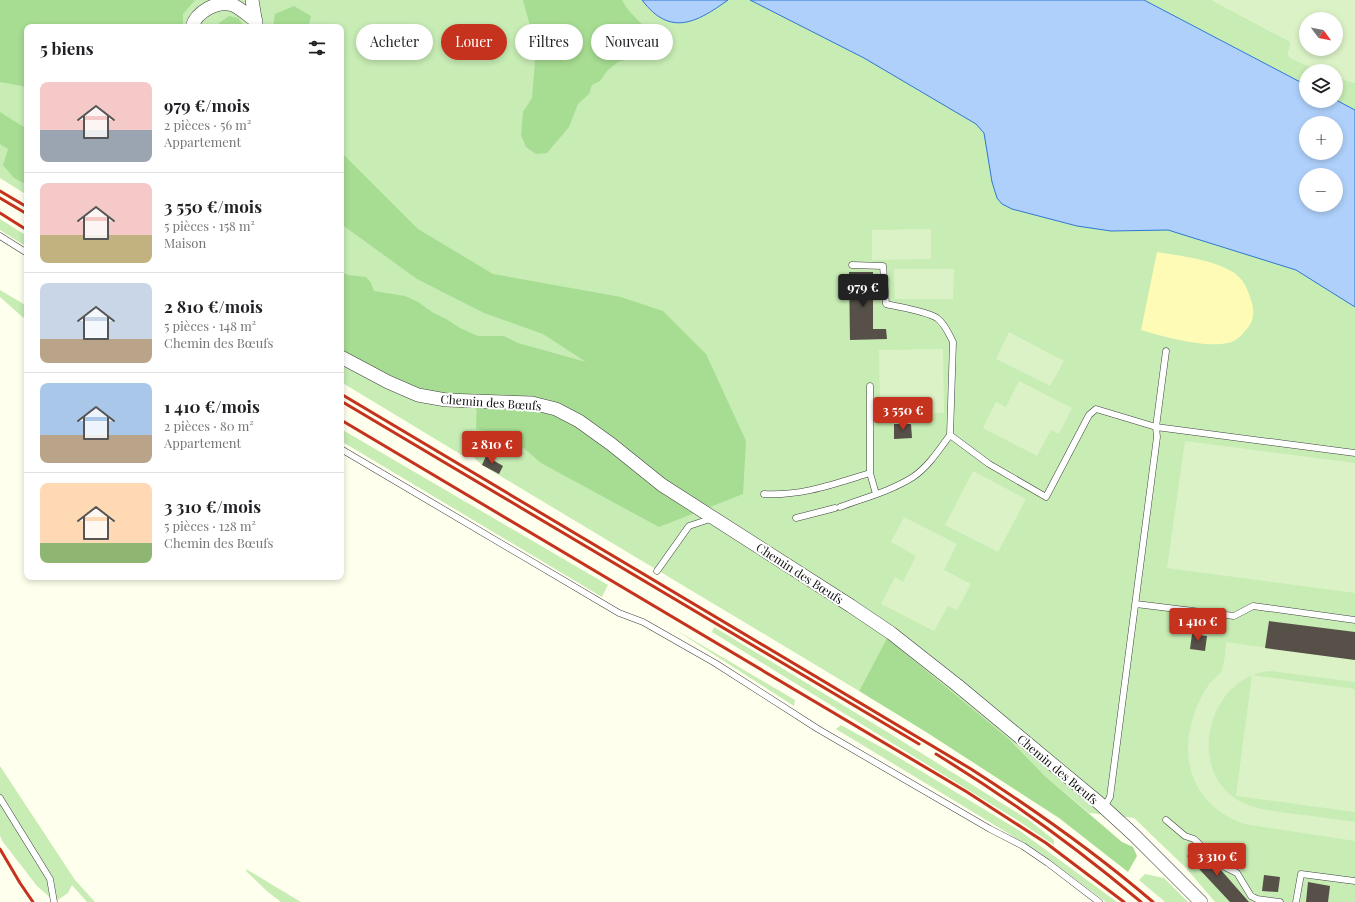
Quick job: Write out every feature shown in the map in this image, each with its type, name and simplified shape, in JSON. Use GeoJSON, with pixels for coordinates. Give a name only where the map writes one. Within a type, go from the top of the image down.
{"type":"FeatureCollection","features":[{"type":"Feature","properties":{"kind":"street"},"geometry":{"type":"LineString","coordinates":[[252,0],[256,24]]}},
{"type":"Feature","properties":{"kind":"street"},"geometry":{"type":"LineString","coordinates":[[194,24],[199,14],[219,4],[231,4],[256,24]]}},
{"type":"Feature","properties":{"kind":"street","name":"Chemin des Bœufs"},"geometry":{"type":"LineString","coordinates":[[344,359],[388,382],[418,395],[446,400],[522,402],[541,405],[556,409],[585,425],[662,485],[714,517],[891,633],[1104,807],[1201,902]]}},
{"type":"Feature","properties":{"kind":"lane"},"geometry":{"type":"LineString","coordinates":[[0,236],[24,251]]}},
{"type":"Feature","properties":{"kind":"lane"},"geometry":{"type":"LineString","coordinates":[[796,518],[838,507],[876,494],[913,477],[930,461],[950,435],[953,342],[949,331],[937,318],[886,304],[883,266],[852,265]]}},
{"type":"Feature","properties":{"kind":"lane"},"geometry":{"type":"LineString","coordinates":[[1104,807],[1110,797],[1157,437],[1156,427],[1166,351]]}},
{"type":"Feature","properties":{"kind":"lane"},"geometry":{"type":"LineString","coordinates":[[870,386],[870,474],[876,494]]}},
{"type":"Feature","properties":{"kind":"lane"},"geometry":{"type":"LineString","coordinates":[[950,435],[990,464],[1046,497],[1089,415],[1096,409],[1156,427],[1355,453]]}},
{"type":"Feature","properties":{"kind":"lane"},"geometry":{"type":"LineString","coordinates":[[344,451],[619,613],[643,622],[715,663],[818,729],[990,829],[1023,846],[1099,902]]}},
{"type":"Feature","properties":{"kind":"lane"},"geometry":{"type":"LineString","coordinates":[[764,494],[783,495],[809,492],[870,474]]}},
{"type":"Feature","properties":{"kind":"lane"},"geometry":{"type":"LineString","coordinates":[[657,571],[689,526],[714,517]]}},
{"type":"Feature","properties":{"kind":"lane"},"geometry":{"type":"LineString","coordinates":[[1136,604],[1234,616],[1253,606],[1355,620]]}},
{"type":"Feature","properties":{"kind":"lane"},"geometry":{"type":"LineString","coordinates":[[0,798],[50,879],[54,902]]}},
{"type":"Feature","properties":{"kind":"lane"},"geometry":{"type":"LineString","coordinates":[[1166,820],[1184,836],[1194,840],[1220,865],[1237,873],[1251,896],[1257,899],[1280,902]]}},
{"type":"Feature","properties":{"kind":"lane"},"geometry":{"type":"LineString","coordinates":[[1296,902],[1301,874],[1355,881]]}},
{"type":"Feature","properties":{"kind":"green space"},"geometry":{"type":"Polygon","coordinates":[[[0,0],[1212,0],[1291,42],[1288,54],[1290,57],[1304,64],[1299,64],[1299,108],[1343,108],[1343,79],[1355,83],[1355,902],[1215,902],[1186,868],[1134,818],[1089,813],[1045,776],[1009,739],[887,638],[859,691],[482,465],[468,452],[465,457],[344,384],[344,24],[24,24],[24,193],[0,178],[0,0]]]}},
{"type":"Feature","properties":{"kind":"green space"},"geometry":{"type":"Polygon","coordinates":[[[0,0],[195,0],[183,14],[183,24],[24,24],[24,87],[0,82],[0,0]]]}},
{"type":"Feature","properties":{"kind":"green space"},"geometry":{"type":"Polygon","coordinates":[[[523,0],[622,0],[625,6],[642,24],[591,24],[591,60],[626,60],[618,62],[608,70],[600,81],[592,85],[589,94],[578,104],[569,127],[547,153],[536,154],[526,147],[521,135],[523,112],[532,98],[535,60],[583,60],[583,24],[530,24],[523,0]]]}},
{"type":"Feature","properties":{"kind":"green space"},"geometry":{"type":"Polygon","coordinates":[[[1212,0],[1355,0],[1355,83],[1343,79],[1343,64],[1303,64],[1290,58],[1288,54],[1291,42],[1212,0]]]}},
{"type":"Feature","properties":{"kind":"green space"},"geometry":{"type":"Polygon","coordinates":[[[294,6],[311,16],[309,24],[273,24],[275,14],[294,6]]]}},
{"type":"Feature","properties":{"kind":"green space"},"geometry":{"type":"Polygon","coordinates":[[[229,16],[238,18],[243,24],[219,24],[229,16]]]}},
{"type":"Feature","properties":{"kind":"green space"},"geometry":{"type":"Polygon","coordinates":[[[0,112],[24,127],[24,183],[14,178],[3,165],[8,149],[0,144],[0,112]]]}},
{"type":"Feature","properties":{"kind":"green space"},"geometry":{"type":"Polygon","coordinates":[[[344,155],[418,229],[493,274],[621,297],[663,311],[706,354],[746,441],[743,494],[659,527],[541,463],[511,437],[476,429],[477,396],[444,394],[410,387],[383,376],[344,353],[344,273],[366,277],[371,283],[374,291],[405,296],[418,302],[460,328],[478,336],[504,336],[518,343],[586,362],[543,334],[484,313],[417,279],[344,226],[344,155]]]}},
{"type":"Feature","properties":{"kind":"green space"},"geometry":{"type":"Polygon","coordinates":[[[0,219],[24,234],[24,245],[0,230],[0,219]]]}},
{"type":"Feature","properties":{"kind":"green space"},"geometry":{"type":"Polygon","coordinates":[[[931,229],[931,259],[872,260],[872,230],[931,229]]]}},
{"type":"Feature","properties":{"kind":"green space"},"geometry":{"type":"Polygon","coordinates":[[[894,269],[954,269],[953,299],[895,299],[894,269]]]}},
{"type":"Feature","properties":{"kind":"green space"},"geometry":{"type":"Polygon","coordinates":[[[0,290],[24,304],[24,318],[0,297],[0,290]]]}},
{"type":"Feature","properties":{"kind":"green space"},"geometry":{"type":"Polygon","coordinates":[[[1009,332],[1064,361],[1050,386],[996,359],[1009,332]]]}},
{"type":"Feature","properties":{"kind":"green space"},"geometry":{"type":"Polygon","coordinates":[[[943,349],[944,413],[880,414],[879,350],[943,349]]]}},
{"type":"Feature","properties":{"kind":"green space"},"geometry":{"type":"Polygon","coordinates":[[[1019,381],[1072,408],[1059,434],[1051,430],[1037,456],[983,428],[996,402],[1006,407],[1019,381]]]}},
{"type":"Feature","properties":{"kind":"green space"},"geometry":{"type":"Polygon","coordinates":[[[344,431],[608,585],[602,597],[344,443],[344,431]]]}},
{"type":"Feature","properties":{"kind":"green space"},"geometry":{"type":"Polygon","coordinates":[[[1185,441],[1355,463],[1355,593],[1167,568],[1185,441]]]}},
{"type":"Feature","properties":{"kind":"green space"},"geometry":{"type":"Polygon","coordinates":[[[973,471],[1026,499],[998,552],[945,525],[973,471]]]}},
{"type":"Feature","properties":{"kind":"green space"},"geometry":{"type":"Polygon","coordinates":[[[904,517],[957,544],[944,570],[971,584],[957,610],[948,606],[934,631],[881,604],[895,577],[903,582],[916,556],[891,542],[904,517]]]}},
{"type":"Feature","properties":{"kind":"green space"},"geometry":{"type":"Polygon","coordinates":[[[671,627],[795,700],[794,706],[671,627]]]}},
{"type":"Feature","properties":{"kind":"green space"},"geometry":{"type":"Polygon","coordinates":[[[714,627],[1029,820],[1054,840],[1054,845],[1017,820],[712,632],[714,627]]]}},
{"type":"Feature","properties":{"kind":"green space"},"geometry":{"type":"Polygon","coordinates":[[[887,638],[1009,739],[1045,776],[1122,842],[1133,847],[1137,856],[1128,872],[1059,818],[926,732],[859,691],[887,638]]]}},
{"type":"Feature","properties":{"kind":"green space"},"geometry":{"type":"Polygon","coordinates":[[[1226,642],[1355,660],[1355,682],[1271,671],[1250,676],[1232,688],[1219,705],[1212,724],[1209,745],[1212,766],[1221,784],[1236,799],[1250,806],[1264,810],[1355,822],[1355,841],[1244,824],[1226,815],[1211,804],[1200,791],[1192,776],[1189,759],[1188,741],[1191,723],[1203,694],[1210,683],[1222,670],[1226,642]]]}},
{"type":"Feature","properties":{"kind":"green space"},"geometry":{"type":"Polygon","coordinates":[[[1252,675],[1355,689],[1355,812],[1236,796],[1252,675]]]}},
{"type":"Feature","properties":{"kind":"green space"},"geometry":{"type":"Polygon","coordinates":[[[841,725],[888,751],[1020,831],[1117,902],[1106,902],[1039,852],[836,729],[841,725]]]}},
{"type":"Feature","properties":{"kind":"green space"},"geometry":{"type":"Polygon","coordinates":[[[0,766],[75,880],[95,902],[87,902],[72,885],[68,893],[55,902],[37,886],[3,842],[0,836],[0,766]]]}},
{"type":"Feature","properties":{"kind":"green space"},"geometry":{"type":"Polygon","coordinates":[[[246,869],[301,902],[281,902],[268,892],[247,872],[246,869]]]}},
{"type":"Feature","properties":{"kind":"green space"},"geometry":{"type":"Polygon","coordinates":[[[1145,874],[1164,878],[1188,902],[1165,902],[1139,880],[1145,874]]]}},
{"type":"Feature","properties":{"kind":"sand"},"geometry":{"type":"Polygon","coordinates":[[[1157,252],[1195,258],[1223,267],[1239,277],[1247,289],[1252,303],[1253,318],[1248,328],[1236,340],[1218,344],[1184,341],[1141,330],[1157,252]]]}},
{"type":"Feature","properties":{"kind":"water"},"geometry":{"type":"Polygon","coordinates":[[[642,0],[728,0],[705,15],[694,20],[673,22],[663,19],[652,12],[642,0]]]}},
{"type":"Feature","properties":{"kind":"water"},"geometry":{"type":"Polygon","coordinates":[[[750,0],[1144,0],[1299,81],[1299,108],[1343,108],[1343,104],[1355,110],[1355,307],[1296,270],[1168,230],[1111,231],[1077,226],[1012,209],[1002,204],[997,198],[992,182],[984,133],[976,124],[864,58],[750,0]]]}},
{"type":"Feature","properties":{"kind":"building"},"geometry":{"type":"Polygon","coordinates":[[[849,272],[873,272],[873,329],[886,329],[887,339],[850,340],[849,272]]]}},
{"type":"Feature","properties":{"kind":"building"},"geometry":{"type":"Polygon","coordinates":[[[894,424],[911,424],[912,438],[894,439],[894,424]]]}},
{"type":"Feature","properties":{"kind":"building"},"geometry":{"type":"Polygon","coordinates":[[[486,456],[503,466],[499,474],[482,465],[486,456]]]}},
{"type":"Feature","properties":{"kind":"building"},"geometry":{"type":"Polygon","coordinates":[[[1269,621],[1355,632],[1355,660],[1265,648],[1269,621]]]}},
{"type":"Feature","properties":{"kind":"building"},"geometry":{"type":"Polygon","coordinates":[[[1192,634],[1207,636],[1205,651],[1190,649],[1192,634]]]}},
{"type":"Feature","properties":{"kind":"building"},"geometry":{"type":"Polygon","coordinates":[[[1197,848],[1220,869],[1249,902],[1230,902],[1187,856],[1197,848]]]}},
{"type":"Feature","properties":{"kind":"building"},"geometry":{"type":"Polygon","coordinates":[[[1264,875],[1280,877],[1278,892],[1262,891],[1264,875]]]}},
{"type":"Feature","properties":{"kind":"building"},"geometry":{"type":"Polygon","coordinates":[[[1308,882],[1330,886],[1328,902],[1306,902],[1308,882]]]}},
{"type":"Feature","properties":{"kind":"railway"},"geometry":{"type":"LineString","coordinates":[[0,191],[24,205]]}},
{"type":"Feature","properties":{"kind":"railway"},"geometry":{"type":"LineString","coordinates":[[0,198],[24,212]]}},
{"type":"Feature","properties":{"kind":"railway"},"geometry":{"type":"LineString","coordinates":[[0,213],[24,228]]}},
{"type":"Feature","properties":{"kind":"railway"},"geometry":{"type":"LineString","coordinates":[[344,396],[971,769],[1065,832],[1110,866],[1153,902]]}},
{"type":"Feature","properties":{"kind":"railway"},"geometry":{"type":"LineString","coordinates":[[344,403],[919,744]]}},
{"type":"Feature","properties":{"kind":"railway"},"geometry":{"type":"LineString","coordinates":[[344,422],[967,792],[1046,843],[1124,902]]}},
{"type":"Feature","properties":{"kind":"railway"},"geometry":{"type":"LineString","coordinates":[[936,754],[1042,824],[1141,902]]}},
{"type":"Feature","properties":{"kind":"railway"},"geometry":{"type":"LineString","coordinates":[[0,849],[33,902]]}}]}
